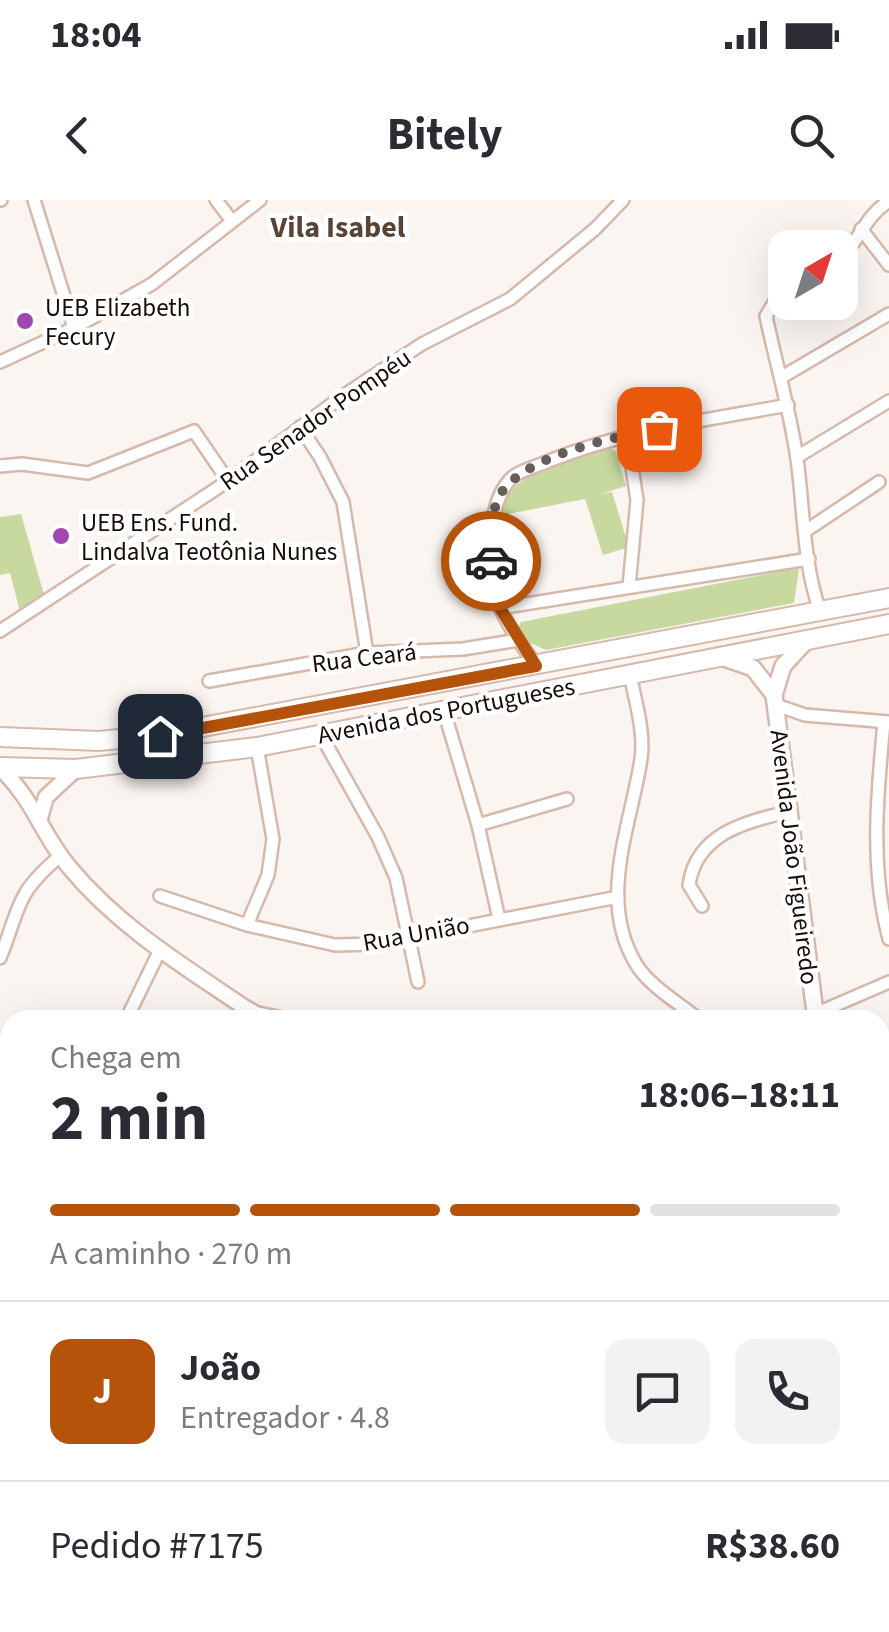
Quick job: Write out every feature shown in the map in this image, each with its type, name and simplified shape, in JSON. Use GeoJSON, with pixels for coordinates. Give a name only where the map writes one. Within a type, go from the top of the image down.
{"type":"FeatureCollection","features":[{"type":"Feature","properties":{"kind":"highway","name":"Avenida dos Portugueses"},"geometry":{"type":"LineString","coordinates":[[0,737],[79,741],[160,736],[889,598]]}},
{"type":"Feature","properties":{"kind":"highway","name":"Avenida dos Portugueses"},"geometry":{"type":"LineString","coordinates":[[0,768],[76,769],[257,747],[889,624]]}},
{"type":"Feature","properties":{"kind":"highway"},"geometry":{"type":"LineString","coordinates":[[371,724],[364,712],[372,704],[449,691],[479,677]]}},
{"type":"Feature","properties":{"kind":"main road","name":"Avenida João Figueiredo"},"geometry":{"type":"LineString","coordinates":[[808,640],[783,666],[775,700],[815,1010]]}},
{"type":"Feature","properties":{"kind":"main road","name":"Avenida João Figueiredo"},"geometry":{"type":"LineString","coordinates":[[720,657],[754,668],[775,700]]}},
{"type":"Feature","properties":{"kind":"street"},"geometry":{"type":"LineString","coordinates":[[34,200],[74,328]]}},
{"type":"Feature","properties":{"kind":"street"},"geometry":{"type":"LineString","coordinates":[[216,200],[232,221]]}},
{"type":"Feature","properties":{"kind":"street"},"geometry":{"type":"LineString","coordinates":[[0,362],[74,328],[152,284],[260,200]]}},
{"type":"Feature","properties":{"kind":"street","name":"Rua Senador Pompéu"},"geometry":{"type":"LineString","coordinates":[[0,632],[228,481],[422,344],[510,299],[595,229],[623,200]]}},
{"type":"Feature","properties":{"kind":"street"},"geometry":{"type":"LineString","coordinates":[[858,237],[868,217],[889,202]]}},
{"type":"Feature","properties":{"kind":"street"},"geometry":{"type":"LineString","coordinates":[[862,229],[889,265]]}},
{"type":"Feature","properties":{"kind":"street"},"geometry":{"type":"LineString","coordinates":[[768,313],[797,457],[811,613]]}},
{"type":"Feature","properties":{"kind":"street"},"geometry":{"type":"LineString","coordinates":[[782,376],[889,314]]}},
{"type":"Feature","properties":{"kind":"street"},"geometry":{"type":"LineString","coordinates":[[797,457],[889,401]]}},
{"type":"Feature","properties":{"kind":"street"},"geometry":{"type":"LineString","coordinates":[[536,666],[500,608],[491,567],[494,509],[516,475],[627,434],[788,405]]}},
{"type":"Feature","properties":{"kind":"street"},"geometry":{"type":"LineString","coordinates":[[300,427],[343,502],[367,653]]}},
{"type":"Feature","properties":{"kind":"street"},"geometry":{"type":"LineString","coordinates":[[0,466],[22,464],[88,473],[194,431],[228,481]]}},
{"type":"Feature","properties":{"kind":"street"},"geometry":{"type":"LineString","coordinates":[[627,434],[638,500],[629,588]]}},
{"type":"Feature","properties":{"kind":"street"},"geometry":{"type":"LineString","coordinates":[[806,530],[878,482]]}},
{"type":"Feature","properties":{"kind":"street"},"geometry":{"type":"LineString","coordinates":[[500,608],[809,558]]}},
{"type":"Feature","properties":{"kind":"street"},"geometry":{"type":"LineString","coordinates":[[811,585],[811,613]]}},
{"type":"Feature","properties":{"kind":"street","name":"Rua Ceará"},"geometry":{"type":"LineString","coordinates":[[210,681],[367,653],[463,649],[518,640]]}},
{"type":"Feature","properties":{"kind":"street"},"geometry":{"type":"LineString","coordinates":[[630,674],[642,741],[622,841],[618,898],[634,962],[688,1010]]}},
{"type":"Feature","properties":{"kind":"street"},"geometry":{"type":"LineString","coordinates":[[775,700],[805,715],[886,722],[876,829],[889,939]]}},
{"type":"Feature","properties":{"kind":"street"},"geometry":{"type":"LineString","coordinates":[[444,710],[478,826],[499,919]]}},
{"type":"Feature","properties":{"kind":"street"},"geometry":{"type":"LineString","coordinates":[[321,734],[390,864],[403,898],[418,982]]}},
{"type":"Feature","properties":{"kind":"street"},"geometry":{"type":"LineString","coordinates":[[247,924],[268,875],[272,840],[257,747]]}},
{"type":"Feature","properties":{"kind":"street"},"geometry":{"type":"LineString","coordinates":[[0,768],[26,794],[60,856],[121,920],[248,1010]]}},
{"type":"Feature","properties":{"kind":"street"},"geometry":{"type":"LineString","coordinates":[[40,819],[46,797],[76,769]]}},
{"type":"Feature","properties":{"kind":"street"},"geometry":{"type":"LineString","coordinates":[[478,826],[567,800]]}},
{"type":"Feature","properties":{"kind":"street"},"geometry":{"type":"LineString","coordinates":[[702,906],[689,885],[703,852],[730,829],[747,821],[788,812]]}},
{"type":"Feature","properties":{"kind":"street"},"geometry":{"type":"LineString","coordinates":[[0,958],[18,901],[38,875],[60,856]]}},
{"type":"Feature","properties":{"kind":"street","name":"Rua União"},"geometry":{"type":"LineString","coordinates":[[160,896],[247,924],[335,945],[376,944],[618,898]]}},
{"type":"Feature","properties":{"kind":"street"},"geometry":{"type":"LineString","coordinates":[[131,1010],[160,950]]}},
{"type":"Feature","properties":{"kind":"street"},"geometry":{"type":"LineString","coordinates":[[831,1010],[889,982]]}},
{"type":"Feature","properties":{"kind":"green space"},"geometry":{"type":"Polygon","coordinates":[[[609,447],[616,452],[626,486],[601,494],[612,492],[629,547],[603,555],[585,499],[498,516],[502,502],[525,479],[609,447]]]}},
{"type":"Feature","properties":{"kind":"green space"},"geometry":{"type":"Polygon","coordinates":[[[21,514],[45,598],[21,615],[10,573],[0,575],[0,517],[21,514]]]}},
{"type":"Feature","properties":{"kind":"green space"},"geometry":{"type":"Polygon","coordinates":[[[797,568],[794,603],[546,650],[530,643],[518,627],[521,622],[797,568]]]}},
{"type":"Feature","properties":{"kind":"way so far"},"geometry":{"type":"LineString","coordinates":[[491,561],[494,509],[516,475],[589,445],[659,429]]}},
{"type":"Feature","properties":{"kind":"place","name":"UEB Elizabeth Fecury"},"geometry":{"type":"Point","coordinates":[25,321]}},
{"type":"Feature","properties":{"kind":"place","name":"UEB Ens. Fund. Lindalva Teotônia Nunes"},"geometry":{"type":"Point","coordinates":[61,536]}},
{"type":"Feature","properties":{"kind":"district","name":"Vila Isabel"},"geometry":{"type":"Point","coordinates":[338,227]}},
{"type":"Feature","properties":{"kind":"route"},"geometry":{"type":"LineString","coordinates":[[160,736],[536,666],[500,608],[491,561]]}}]}
